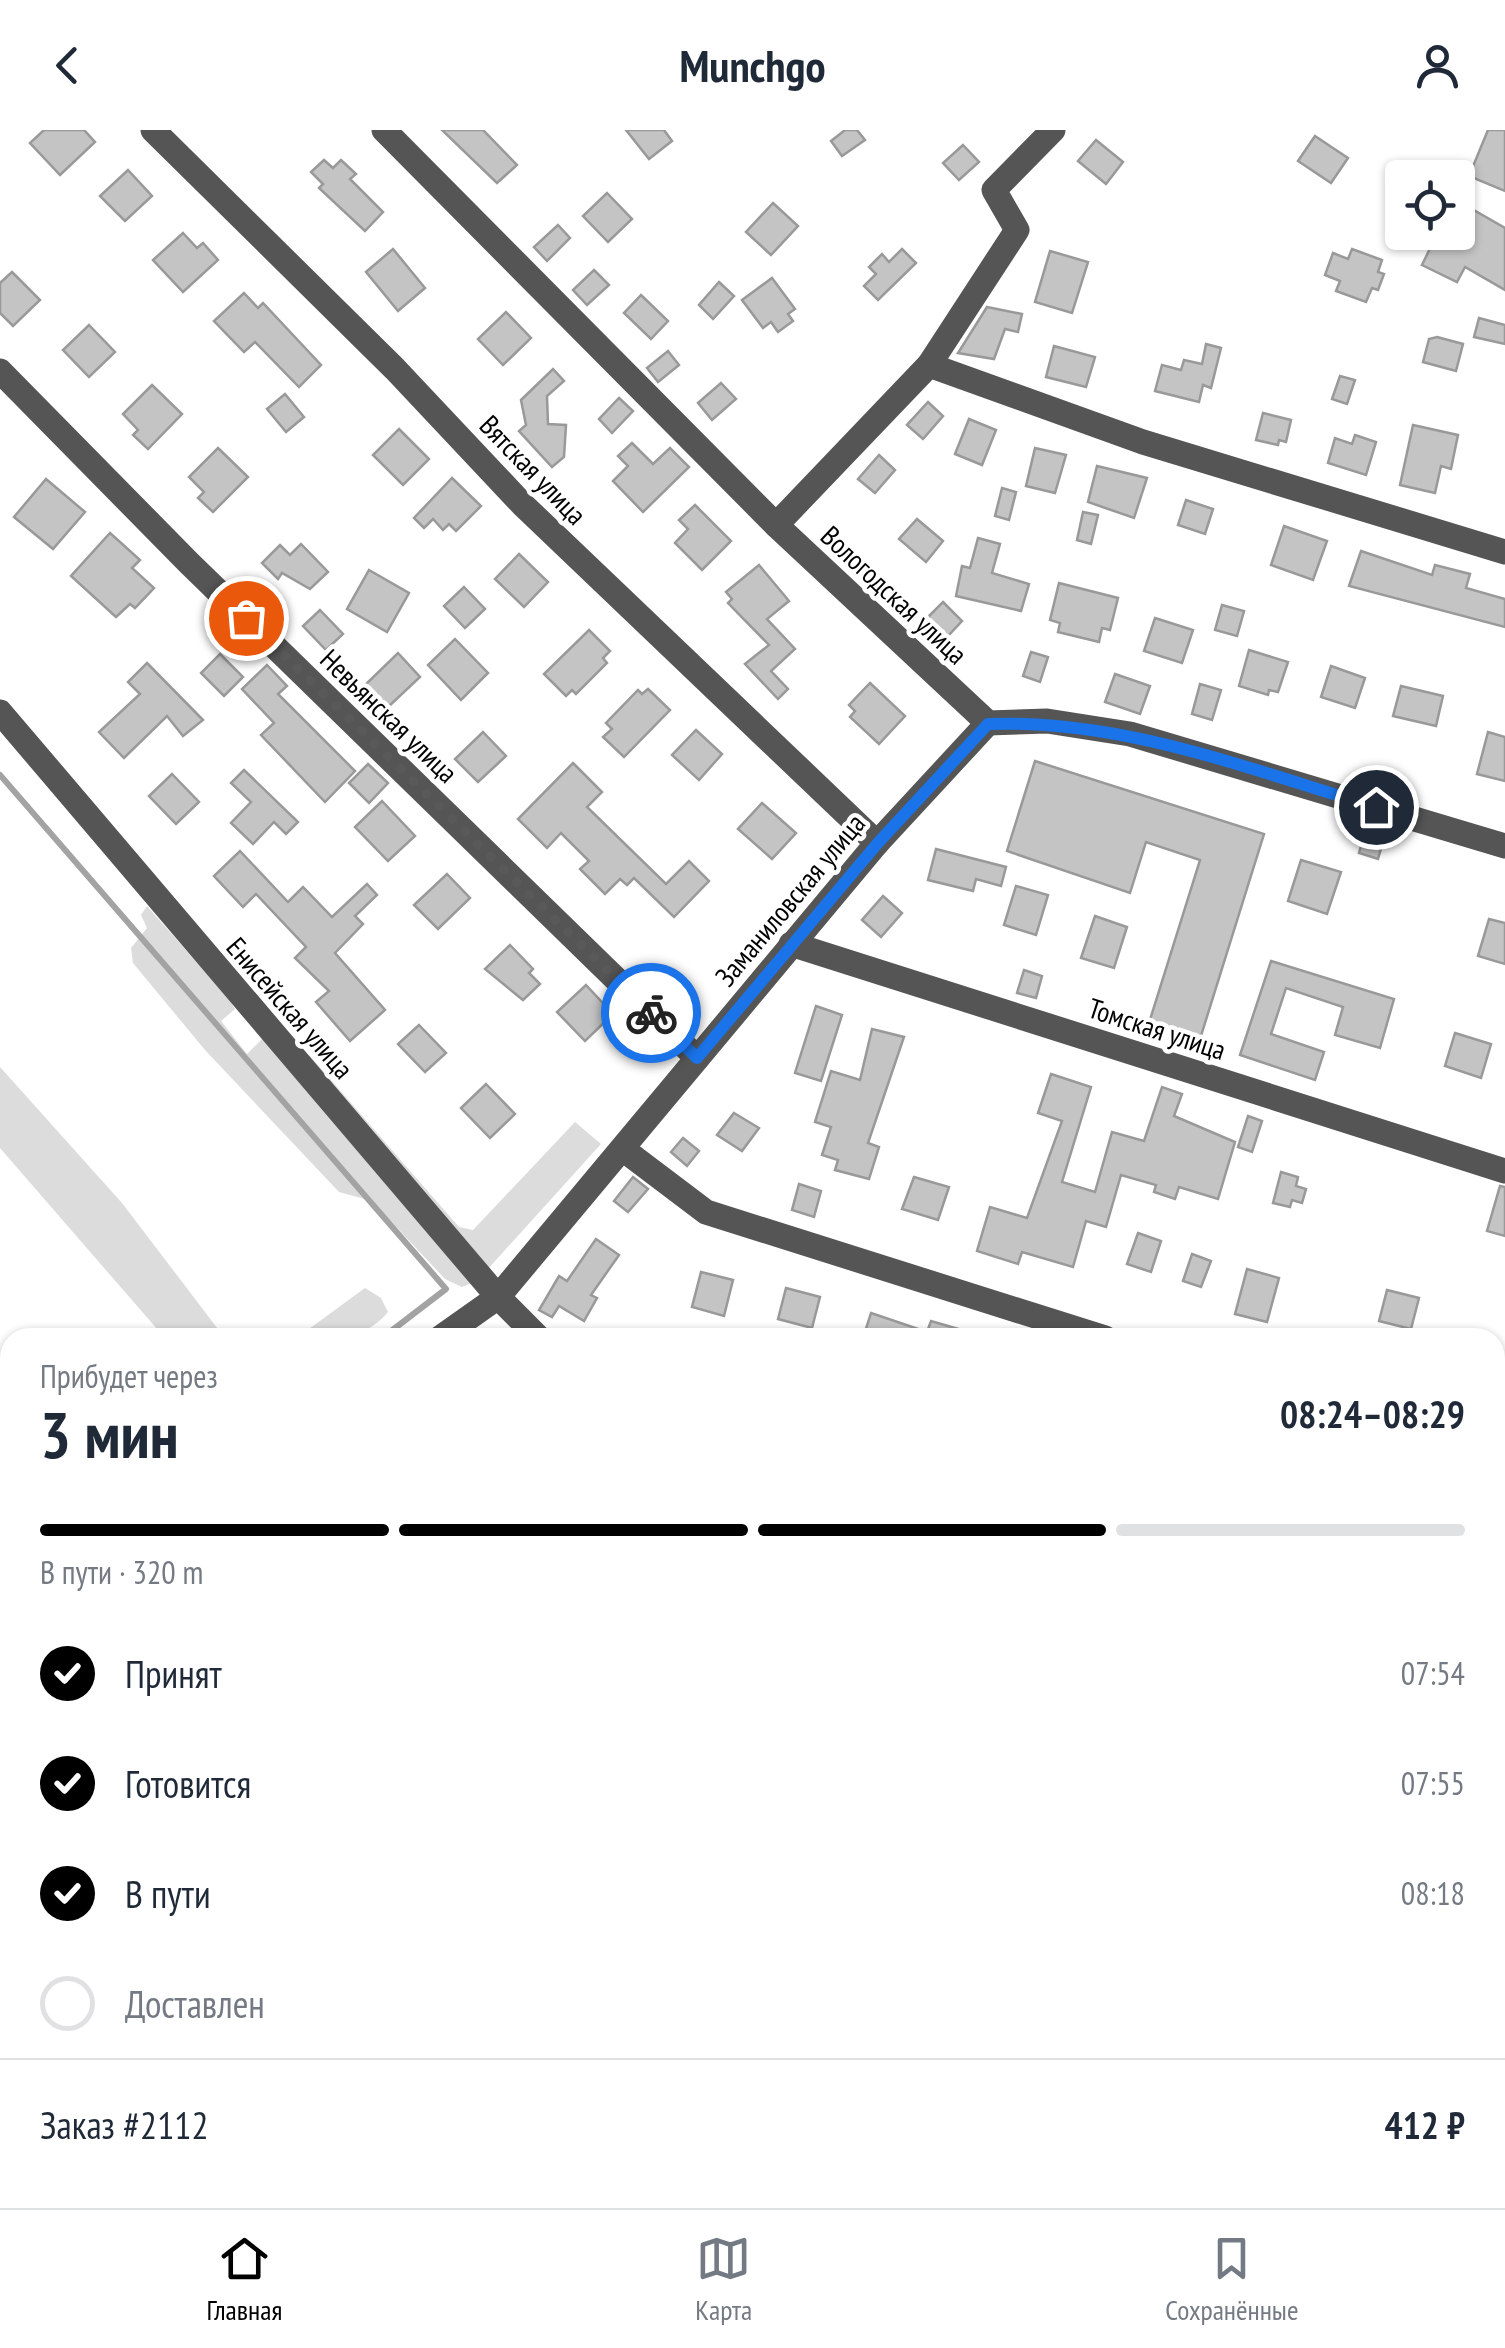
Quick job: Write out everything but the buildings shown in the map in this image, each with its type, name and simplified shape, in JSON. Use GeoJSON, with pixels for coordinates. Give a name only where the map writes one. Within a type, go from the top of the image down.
{"type":"FeatureCollection","features":[{"type":"Feature","properties":{"kind":"street","name":"Вятская улица"},"geometry":{"type":"LineString","coordinates":[[153,130],[380,355],[523,506],[877,844]]}},
{"type":"Feature","properties":{"kind":"street","name":"Вологодская улица"},"geometry":{"type":"LineString","coordinates":[[384,130],[776,525],[988,724]]}},
{"type":"Feature","properties":{"kind":"street"},"geometry":{"type":"LineString","coordinates":[[776,525],[929,365],[1017,230],[994,190],[1054,130]]}},
{"type":"Feature","properties":{"kind":"street"},"geometry":{"type":"LineString","coordinates":[[929,365],[1142,442],[1505,552]]}},
{"type":"Feature","properties":{"kind":"street","name":"Невьянская улица"},"geometry":{"type":"LineString","coordinates":[[0,371],[189,563],[697,1058]]}},
{"type":"Feature","properties":{"kind":"street","name":"Енисейская улица"},"geometry":{"type":"LineString","coordinates":[[0,712],[498,1297],[529,1328]]}},
{"type":"Feature","properties":{"kind":"street"},"geometry":{"type":"LineString","coordinates":[[988,724],[1047,722],[1130,734],[1505,846]]}},
{"type":"Feature","properties":{"kind":"street","name":"Заманиловская улица"},"geometry":{"type":"LineString","coordinates":[[454,1328],[498,1297],[624,1150],[791,944],[988,724]]}},
{"type":"Feature","properties":{"kind":"street","name":"Томская улица"},"geometry":{"type":"LineString","coordinates":[[791,944],[1505,1171]]}},
{"type":"Feature","properties":{"kind":"street"},"geometry":{"type":"LineString","coordinates":[[624,1150],[706,1212],[1074,1328]]}},
{"type":"Feature","properties":{"kind":"shaded area"},"geometry":{"type":"Polygon","coordinates":[[[147,906],[229,999],[235,1009],[221,1021],[247,1054],[267,1034],[310,1056],[459,1227],[473,1230],[575,1122],[601,1144],[477,1281],[462,1287],[445,1279],[372,1201],[339,1192],[205,1050],[133,963],[131,948],[147,928],[141,915],[147,906]]]}},
{"type":"Feature","properties":{"kind":"shaded area"},"geometry":{"type":"Polygon","coordinates":[[[0,1067],[122,1203],[217,1328],[156,1328],[0,1148],[0,1067]]]}},
{"type":"Feature","properties":{"kind":"shaded area"},"geometry":{"type":"Polygon","coordinates":[[[365,1288],[381,1298],[388,1312],[369,1328],[310,1328],[365,1288]]]}},
{"type":"Feature","properties":{"kind":"waterway"},"geometry":{"type":"LineString","coordinates":[[0,775],[446,1289],[395,1328]]}},
{"type":"Feature","properties":{"kind":"way so far"},"geometry":{"type":"LineString","coordinates":[[246,618],[651,1013]]}},
{"type":"Feature","properties":{"kind":"route"},"geometry":{"type":"LineString","coordinates":[[651,1013],[697,1058],[877,844],[988,724],[1047,722],[1130,734],[1376,807]]}}]}
